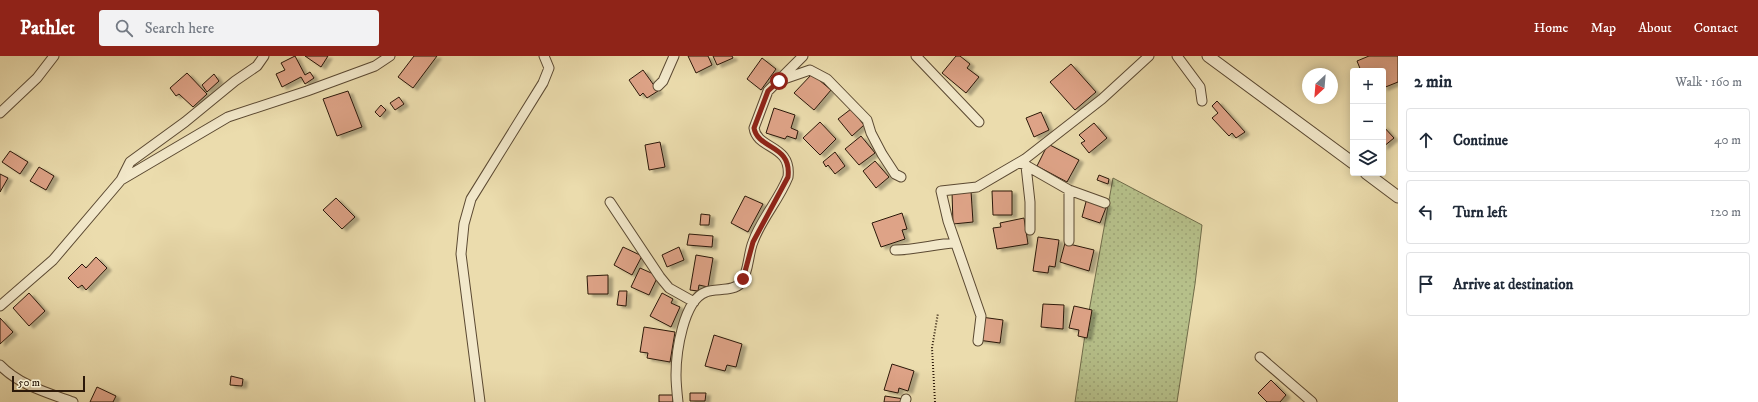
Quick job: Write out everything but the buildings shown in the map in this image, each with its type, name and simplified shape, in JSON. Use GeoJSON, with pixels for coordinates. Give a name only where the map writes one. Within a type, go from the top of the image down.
{"type":"FeatureCollection","features":[{"type":"Feature","properties":{"kind":"street"},"geometry":{"type":"LineString","coordinates":[[0,113],[36,78],[54,56]]}},
{"type":"Feature","properties":{"kind":"street"},"geometry":{"type":"LineString","coordinates":[[0,306],[53,260],[122,180],[130,162],[185,122],[235,81],[257,66],[264,56]]}},
{"type":"Feature","properties":{"kind":"street"},"geometry":{"type":"LineString","coordinates":[[122,180],[228,117],[307,91],[375,66],[390,56]]}},
{"type":"Feature","properties":{"kind":"street"},"geometry":{"type":"LineString","coordinates":[[480,402],[461,254],[464,224],[471,199],[543,84],[549,68],[544,56]]}},
{"type":"Feature","properties":{"kind":"street"},"geometry":{"type":"LineString","coordinates":[[658,86],[663,81],[674,56]]}},
{"type":"Feature","properties":{"kind":"street"},"geometry":{"type":"LineString","coordinates":[[678,402],[676,375],[678,343],[686,319],[694,302],[701,294],[706,292],[731,288],[740,284],[745,273],[753,242],[788,177],[788,166],[785,157],[777,149],[759,138],[755,133],[754,128],[768,91],[803,56]]}},
{"type":"Feature","properties":{"kind":"street"},"geometry":{"type":"LineString","coordinates":[[916,56],[979,122]]}},
{"type":"Feature","properties":{"kind":"street"},"geometry":{"type":"LineString","coordinates":[[978,341],[981,316],[948,222],[941,191],[977,187],[1023,164],[1102,99],[1149,56]]}},
{"type":"Feature","properties":{"kind":"street"},"geometry":{"type":"LineString","coordinates":[[1177,56],[1200,87],[1202,101]]}},
{"type":"Feature","properties":{"kind":"street"},"geometry":{"type":"LineString","coordinates":[[1208,56],[1350,161]]}},
{"type":"Feature","properties":{"kind":"street"},"geometry":{"type":"LineString","coordinates":[[779,81],[810,70],[827,79],[867,120],[871,133],[882,154],[895,174],[901,177]]}},
{"type":"Feature","properties":{"kind":"street"},"geometry":{"type":"LineString","coordinates":[[1023,164],[1069,190],[1105,203]]}},
{"type":"Feature","properties":{"kind":"street"},"geometry":{"type":"LineString","coordinates":[[1023,164],[1030,202],[1030,230]]}},
{"type":"Feature","properties":{"kind":"street"},"geometry":{"type":"LineString","coordinates":[[1370,176],[1398,197]]}},
{"type":"Feature","properties":{"kind":"street"},"geometry":{"type":"LineString","coordinates":[[1069,190],[1069,241]]}},
{"type":"Feature","properties":{"kind":"street"},"geometry":{"type":"LineString","coordinates":[[610,202],[669,288],[694,302]]}},
{"type":"Feature","properties":{"kind":"street"},"geometry":{"type":"LineString","coordinates":[[895,250],[912,250],[927,246],[955,243]]}},
{"type":"Feature","properties":{"kind":"street"},"geometry":{"type":"LineString","coordinates":[[1260,357],[1312,402]]}},
{"type":"Feature","properties":{"kind":"street"},"geometry":{"type":"LineString","coordinates":[[0,366],[16,379],[73,402]]}},
{"type":"Feature","properties":{"kind":"path"},"geometry":{"type":"LineString","coordinates":[[935,402],[932,348],[938,313]]}},
{"type":"Feature","properties":{"kind":"green space"},"geometry":{"type":"Polygon","coordinates":[[[1113,178],[1202,225],[1195,284],[1177,402],[1075,402],[1086,328],[1113,178]]]}},
{"type":"Feature","properties":{"kind":"route"},"geometry":{"type":"LineString","coordinates":[[743,279],[753,242],[783,188],[789,172],[785,157],[777,149],[759,138],[755,133],[754,128],[768,91],[779,81]]}}]}
